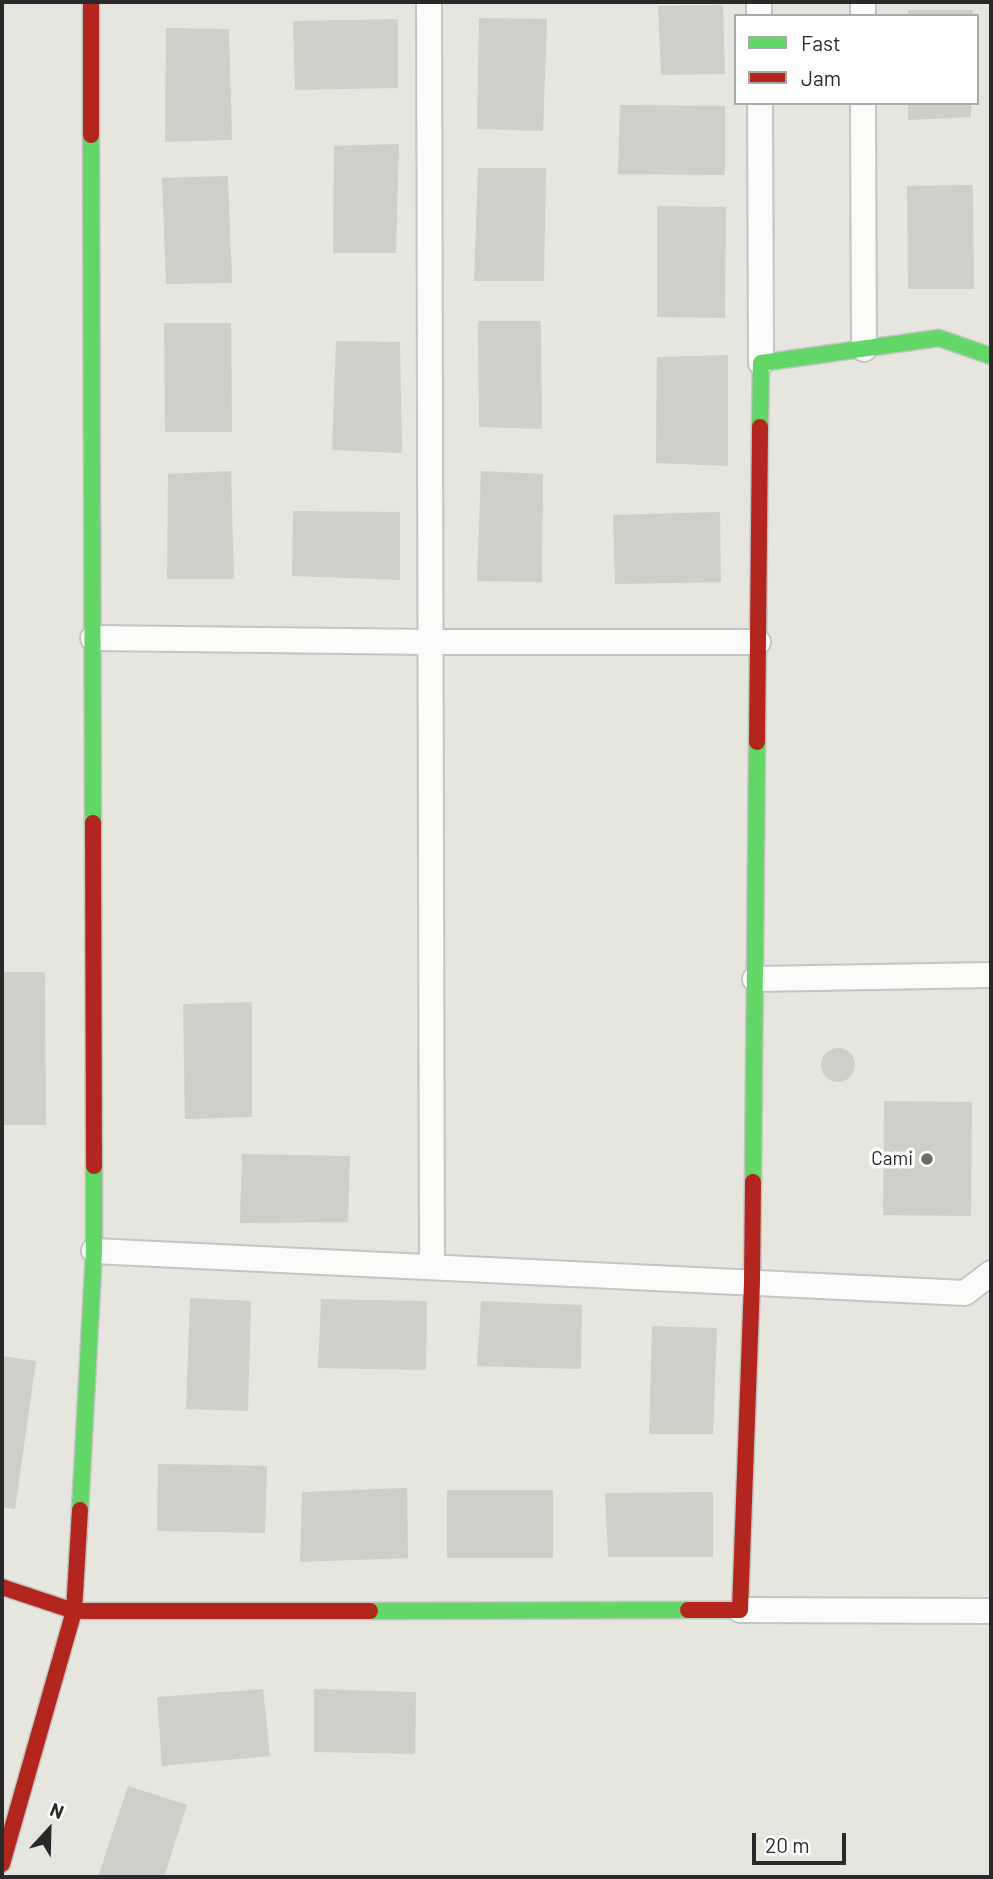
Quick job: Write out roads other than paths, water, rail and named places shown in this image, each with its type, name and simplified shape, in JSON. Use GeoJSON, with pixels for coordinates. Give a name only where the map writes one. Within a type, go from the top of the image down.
{"type":"FeatureCollection","features":[{"type":"Feature","properties":{"kind":"street"},"geometry":{"type":"LineString","coordinates":[[2,1864],[74,1611],[94,1251],[92,2]]}},
{"type":"Feature","properties":{"kind":"street"},"geometry":{"type":"LineString","coordinates":[[429,2],[432,1266]]}},
{"type":"Feature","properties":{"kind":"street"},"geometry":{"type":"LineString","coordinates":[[740,1610],[752,1282],[761,363],[760,105]]}},
{"type":"Feature","properties":{"kind":"street"},"geometry":{"type":"LineString","coordinates":[[863,105],[864,349]]}},
{"type":"Feature","properties":{"kind":"street"},"geometry":{"type":"LineString","coordinates":[[761,363],[939,338],[991,356]]}},
{"type":"Feature","properties":{"kind":"street"},"geometry":{"type":"LineString","coordinates":[[93,638],[758,642]]}},
{"type":"Feature","properties":{"kind":"street"},"geometry":{"type":"LineString","coordinates":[[755,979],[991,975]]}},
{"type":"Feature","properties":{"kind":"street"},"geometry":{"type":"LineString","coordinates":[[94,1251],[965,1293],[991,1273]]}},
{"type":"Feature","properties":{"kind":"street"},"geometry":{"type":"LineString","coordinates":[[2,1587],[74,1611],[991,1611]]}},
{"type":"Feature","properties":{"kind":"place","name":"Cami"},"geometry":{"type":"Point","coordinates":[927,1159]}}]}
